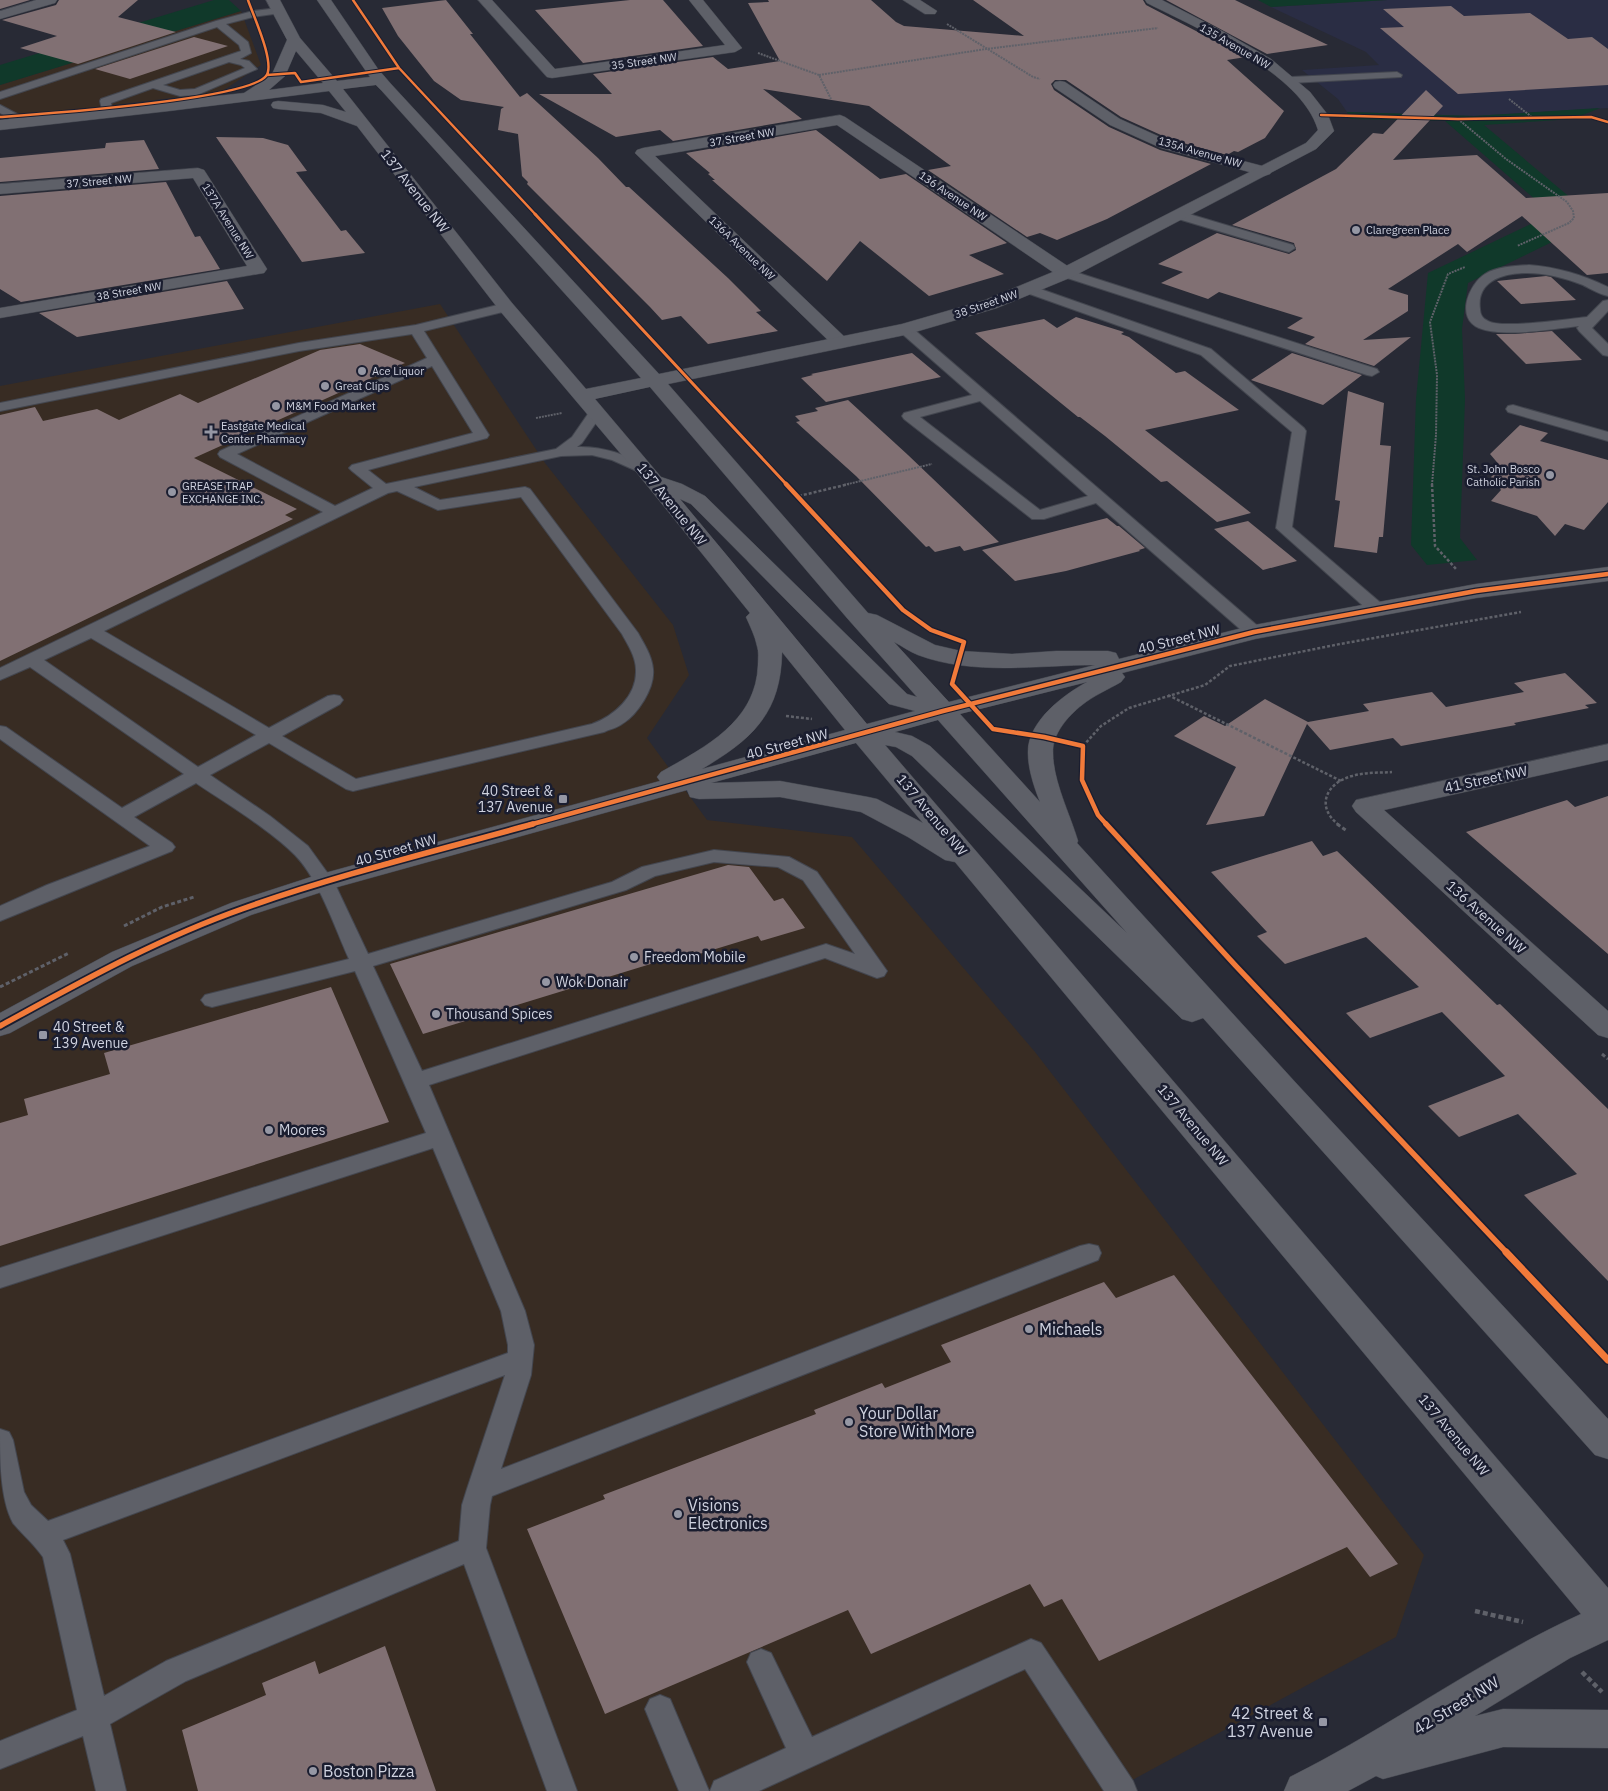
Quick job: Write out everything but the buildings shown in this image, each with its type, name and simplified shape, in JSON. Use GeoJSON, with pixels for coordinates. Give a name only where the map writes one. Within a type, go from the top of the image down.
{"type":"FeatureCollection","features":[{"type":"Feature","properties":{"kind":"main road"},"geometry":{"type":"LineString","coordinates":[[0,16],[50,0]]}},
{"type":"Feature","properties":{"kind":"main road"},"geometry":{"type":"LineString","coordinates":[[324,0],[380,80],[654,380],[854,613],[1285,1091],[1608,1444]]}},
{"type":"Feature","properties":{"kind":"main road","name":"35 Street NW"},"geometry":{"type":"LineString","coordinates":[[485,0],[552,74],[735,48]]}},
{"type":"Feature","properties":{"kind":"main road"},"geometry":{"type":"LineString","coordinates":[[696,0],[735,48]]}},
{"type":"Feature","properties":{"kind":"main road"},"geometry":{"type":"LineString","coordinates":[[910,0],[930,11]]}},
{"type":"Feature","properties":{"kind":"main road","name":"135 Avenue NW"},"geometry":{"type":"LineString","coordinates":[[1152,0],[1253,54],[1291,80],[1312,102]]}},
{"type":"Feature","properties":{"kind":"main road","name":"137 Avenue NW"},"geometry":{"type":"LineString","coordinates":[[276,5],[294,40],[333,86],[506,307],[1608,1619]]}},
{"type":"Feature","properties":{"kind":"main road"},"geometry":{"type":"LineString","coordinates":[[246,97],[274,82],[285,64],[294,40]]}},
{"type":"Feature","properties":{"kind":"main road"},"geometry":{"type":"LineString","coordinates":[[7,125],[169,107],[380,80]]}},
{"type":"Feature","properties":{"kind":"main road","name":"135A Avenue NW"},"geometry":{"type":"LineString","coordinates":[[1060,85],[1115,122],[1166,144],[1264,171]]}},
{"type":"Feature","properties":{"kind":"main road","name":"38 Street NW"},"geometry":{"type":"LineString","coordinates":[[581,396],[905,329],[992,304],[1066,273],[1311,146],[1326,131],[1321,115],[1312,102]]}},
{"type":"Feature","properties":{"kind":"main road"},"geometry":{"type":"LineString","coordinates":[[169,107],[268,104],[305,106],[323,109],[362,123]]}},
{"type":"Feature","properties":{"kind":"main road","name":"37 Street NW"},"geometry":{"type":"LineString","coordinates":[[643,154],[840,120]]}},
{"type":"Feature","properties":{"kind":"main road","name":"136 Avenue NW"},"geometry":{"type":"LineString","coordinates":[[840,120],[1066,273]]}},
{"type":"Feature","properties":{"kind":"main road","name":"136A Avenue NW"},"geometry":{"type":"LineString","coordinates":[[643,154],[841,342]]}},
{"type":"Feature","properties":{"kind":"main road","name":"37 Street NW"},"geometry":{"type":"LineString","coordinates":[[0,189],[198,173]]}},
{"type":"Feature","properties":{"kind":"main road","name":"137A Avenue NW"},"geometry":{"type":"LineString","coordinates":[[198,173],[258,269]]}},
{"type":"Feature","properties":{"kind":"main road","name":"38 Street NW"},"geometry":{"type":"LineString","coordinates":[[0,313],[258,269]]}},
{"type":"Feature","properties":{"kind":"main road"},"geometry":{"type":"LineString","coordinates":[[649,475],[698,500],[898,698],[943,711]]}},
{"type":"Feature","properties":{"kind":"main road","name":"40 Street NW"},"geometry":{"type":"LineString","coordinates":[[0,1026],[122,959],[241,909],[324,882],[943,711],[1254,632],[1476,591],[1608,574]]}},
{"type":"Feature","properties":{"kind":"main road"},"geometry":{"type":"LineString","coordinates":[[633,797],[720,748],[748,725],[758,712],[769,680],[770,648],[752,602]]}},
{"type":"Feature","properties":{"kind":"main road"},"geometry":{"type":"LineString","coordinates":[[854,613],[927,650],[961,658],[1012,661],[1056,658],[1147,658]]}},
{"type":"Feature","properties":{"kind":"main road"},"geometry":{"type":"LineString","coordinates":[[1067,848],[1056,810],[1047,788],[1040,752],[1044,737],[1054,718],[1074,699],[1147,658]]}},
{"type":"Feature","properties":{"kind":"main road"},"geometry":{"type":"LineString","coordinates":[[864,734],[903,741],[921,751],[1224,1043],[1285,1091]]}},
{"type":"Feature","properties":{"kind":"main road","name":"41 Street NW"},"geometry":{"type":"LineString","coordinates":[[1365,806],[1608,752]]}},
{"type":"Feature","properties":{"kind":"main road"},"geometry":{"type":"LineString","coordinates":[[633,797],[720,789],[780,789],[868,804],[976,868]]}},
{"type":"Feature","properties":{"kind":"main road","name":"136 Avenue NW"},"geometry":{"type":"LineString","coordinates":[[1365,806],[1608,1028]]}},
{"type":"Feature","properties":{"kind":"main road","name":"42 Street NW"},"geometry":{"type":"LineString","coordinates":[[1305,1791],[1355,1766],[1556,1645],[1608,1619]]}},
{"type":"Feature","properties":{"kind":"main road"},"geometry":{"type":"LineString","coordinates":[[1355,1766],[1503,1728],[1608,1729]]}},
{"type":"Feature","properties":{"kind":"lane"},"geometry":{"type":"LineString","coordinates":[[0,96],[276,5]]}},
{"type":"Feature","properties":{"kind":"lane"},"geometry":{"type":"LineString","coordinates":[[108,114],[105,101],[246,53],[244,44],[220,23]]}},
{"type":"Feature","properties":{"kind":"lane"},"geometry":{"type":"LineString","coordinates":[[153,85],[180,93],[198,92],[252,69],[245,63],[228,59]]}},
{"type":"Feature","properties":{"kind":"lane"},"geometry":{"type":"LineString","coordinates":[[1291,80],[1397,75]]}},
{"type":"Feature","properties":{"kind":"lane"},"geometry":{"type":"LineString","coordinates":[[0,108],[15,116],[7,125]]}},
{"type":"Feature","properties":{"kind":"lane"},"geometry":{"type":"LineString","coordinates":[[1179,215],[1289,248]]}},
{"type":"Feature","properties":{"kind":"lane"},"geometry":{"type":"LineString","coordinates":[[1591,321],[1498,327],[1483,324],[1475,318],[1472,307],[1474,293],[1479,283],[1490,276],[1508,271],[1528,269],[1556,272],[1608,292]]}},
{"type":"Feature","properties":{"kind":"lane"},"geometry":{"type":"LineString","coordinates":[[1066,273],[1372,372]]}},
{"type":"Feature","properties":{"kind":"lane"},"geometry":{"type":"LineString","coordinates":[[1029,289],[1206,352],[1299,431],[1284,528],[1376,608]]}},
{"type":"Feature","properties":{"kind":"lane"},"geometry":{"type":"LineString","coordinates":[[1608,304],[1584,328],[1608,352]]}},
{"type":"Feature","properties":{"kind":"lane"},"geometry":{"type":"LineString","coordinates":[[0,407],[299,347],[416,329],[506,307]]}},
{"type":"Feature","properties":{"kind":"lane"},"geometry":{"type":"LineString","coordinates":[[90,630],[353,785],[598,728],[618,719],[630,706],[640,688],[645,672],[641,655],[630,633],[525,492],[438,504],[390,487],[357,468],[482,435],[416,329]]}},
{"type":"Feature","properties":{"kind":"lane"},"geometry":{"type":"LineString","coordinates":[[905,329],[1254,632]]}},
{"type":"Feature","properties":{"kind":"lane"},"geometry":{"type":"LineString","coordinates":[[336,512],[225,454],[435,359]]}},
{"type":"Feature","properties":{"kind":"lane"},"geometry":{"type":"LineString","coordinates":[[983,396],[908,416],[1038,516],[1100,497]]}},
{"type":"Feature","properties":{"kind":"lane"},"geometry":{"type":"LineString","coordinates":[[1513,409],[1608,437]]}},
{"type":"Feature","properties":{"kind":"lane"},"geometry":{"type":"LineString","coordinates":[[562,452],[577,440],[595,414]]}},
{"type":"Feature","properties":{"kind":"lane"},"geometry":{"type":"LineString","coordinates":[[0,675],[390,487],[562,452],[592,451],[616,456],[649,475]]}},
{"type":"Feature","properties":{"kind":"lane"},"geometry":{"type":"LineString","coordinates":[[30,659],[263,820],[301,850],[324,882],[416,1081],[514,1311],[521,1345],[518,1376],[480,1489],[473,1525],[472,1548],[562,1791]]}},
{"type":"Feature","properties":{"kind":"lane"},"geometry":{"type":"LineString","coordinates":[[121,816],[334,700]]}},
{"type":"Feature","properties":{"kind":"lane"},"geometry":{"type":"LineString","coordinates":[[0,732],[165,847],[54,890],[0,914]]}},
{"type":"Feature","properties":{"kind":"lane"},"geometry":{"type":"LineString","coordinates":[[212,1000],[361,963],[619,886],[649,872],[714,856],[782,861],[810,876],[877,972],[826,951],[416,1081]]}},
{"type":"Feature","properties":{"kind":"lane"},"geometry":{"type":"LineString","coordinates":[[0,1278],[439,1137]]}},
{"type":"Feature","properties":{"kind":"lane"},"geometry":{"type":"LineString","coordinates":[[480,1489],[1089,1254]]}},
{"type":"Feature","properties":{"kind":"lane"},"geometry":{"type":"LineString","coordinates":[[44,1535],[520,1359]]}},
{"type":"Feature","properties":{"kind":"lane"},"geometry":{"type":"LineString","coordinates":[[0,1440],[10,1493],[21,1512],[44,1535],[56,1554],[111,1791]]}},
{"type":"Feature","properties":{"kind":"lane"},"geometry":{"type":"LineString","coordinates":[[0,1755],[94,1717],[176,1671],[472,1548]]}},
{"type":"Feature","properties":{"kind":"lane"},"geometry":{"type":"LineString","coordinates":[[725,1791],[1031,1652],[1122,1791]]}},
{"type":"Feature","properties":{"kind":"lane"},"geometry":{"type":"LineString","coordinates":[[761,1662],[805,1754]]}},
{"type":"Feature","properties":{"kind":"lane"},"geometry":{"type":"LineString","coordinates":[[660,1709],[694,1791]]}},
{"type":"Feature","properties":{"kind":"path"},"geometry":{"type":"LineString","coordinates":[[930,11],[986,49],[1033,77],[1060,85]]}},
{"type":"Feature","properties":{"kind":"path"},"geometry":{"type":"LineString","coordinates":[[735,48],[758,53],[819,75],[986,49],[1072,40],[1195,23]]}},
{"type":"Feature","properties":{"kind":"path"},"geometry":{"type":"LineString","coordinates":[[819,75],[840,120]]}},
{"type":"Feature","properties":{"kind":"path"},"geometry":{"type":"LineString","coordinates":[[1509,99],[1533,118]]}},
{"type":"Feature","properties":{"kind":"path"},"geometry":{"type":"LineString","coordinates":[[1449,118],[1468,119]]}},
{"type":"Feature","properties":{"kind":"path"},"geometry":{"type":"LineString","coordinates":[[1524,118],[1542,118]]}},
{"type":"Feature","properties":{"kind":"path"},"geometry":{"type":"LineString","coordinates":[[799,496],[962,457]]}},
{"type":"Feature","properties":{"kind":"path"},"geometry":{"type":"LineString","coordinates":[[792,490],[806,504]]}},
{"type":"Feature","properties":{"kind":"path"},"geometry":{"type":"LineString","coordinates":[[1083,755],[1083,746],[1102,726],[1129,708],[1205,685],[1230,666],[1349,642],[1524,612]]}},
{"type":"Feature","properties":{"kind":"path"},"geometry":{"type":"LineString","coordinates":[[1168,695],[1341,781]]}},
{"type":"Feature","properties":{"kind":"path"},"geometry":{"type":"LineString","coordinates":[[1044,737],[1083,746]]}},
{"type":"Feature","properties":{"kind":"shaded area"},"geometry":{"type":"Polygon","coordinates":[[[1387,0],[1608,0],[1608,108],[1474,116],[1347,112],[1338,99],[1302,70],[1379,65],[1366,52],[1271,7],[1387,0]]]}},
{"type":"Feature","properties":{"kind":"shaded area"},"geometry":{"type":"Polygon","coordinates":[[[241,11],[261,65],[221,92],[39,114],[0,116],[0,85],[241,11]]]}},
{"type":"Feature","properties":{"kind":"shaded area"},"geometry":{"type":"Polygon","coordinates":[[[440,304],[545,463],[673,625],[689,675],[647,738],[707,820],[852,837],[1035,1052],[1424,1555],[1396,1637],[1112,1791],[0,1791],[0,386],[440,304]]]}},
{"type":"Feature","properties":{"kind":"green space"},"geometry":{"type":"Polygon","coordinates":[[[214,0],[229,0],[241,11],[0,85],[0,65],[214,0]]]}},
{"type":"Feature","properties":{"kind":"green space"},"geometry":{"type":"Polygon","coordinates":[[[1258,0],[1387,0],[1271,7],[1258,0]]]}},
{"type":"Feature","properties":{"kind":"green space"},"geometry":{"type":"Polygon","coordinates":[[[1600,108],[1573,119],[1484,125],[1597,220],[1468,283],[1462,329],[1465,399],[1460,538],[1477,560],[1427,565],[1411,545],[1416,399],[1428,273],[1552,214],[1445,121],[1350,119],[1347,112],[1474,116],[1600,108]]]}},
{"type":"Feature","properties":{"kind":"cycle path"},"geometry":{"type":"LineString","coordinates":[[0,117],[106,108],[224,92],[255,84],[267,75],[270,63],[248,0]]}},
{"type":"Feature","properties":{"kind":"cycle path"},"geometry":{"type":"LineString","coordinates":[[353,0],[399,68],[903,610],[917,622],[931,630],[964,642],[952,684],[993,729],[1044,737],[1083,746],[1082,780],[1098,815],[1235,965],[1608,1360]]}},
{"type":"Feature","properties":{"kind":"cycle path"},"geometry":{"type":"LineString","coordinates":[[267,75],[295,73],[301,82],[399,68]]}},
{"type":"Feature","properties":{"kind":"cycle path"},"geometry":{"type":"LineString","coordinates":[[1321,115],[1458,119],[1591,117],[1608,122]]}},
{"type":"Feature","properties":{"kind":"cycle path"},"geometry":{"type":"LineString","coordinates":[[0,1026],[122,959],[241,909],[324,882],[943,711],[1254,632],[1476,591],[1608,574]]}},
{"type":"Feature","properties":{"kind":"place","name":"Claregreen Place"},"geometry":{"type":"Point","coordinates":[1356,230]}},
{"type":"Feature","properties":{"kind":"place","name":"Ace Liquor"},"geometry":{"type":"Point","coordinates":[362,371]}},
{"type":"Feature","properties":{"kind":"place","name":"Great Clips"},"geometry":{"type":"Point","coordinates":[325,386]}},
{"type":"Feature","properties":{"kind":"place","name":"M&M Food Market"},"geometry":{"type":"Point","coordinates":[276,406]}},
{"type":"Feature","properties":{"kind":"place","name":"Eastgate Medical Center Pharmacy"},"geometry":{"type":"Point","coordinates":[211,432]}},
{"type":"Feature","properties":{"kind":"place","name":"St. John Bosco Catholic Parish"},"geometry":{"type":"Point","coordinates":[1550,475]}},
{"type":"Feature","properties":{"kind":"place","name":"GREASE TRAP EXCHANGE INC."},"geometry":{"type":"Point","coordinates":[172,492]}},
{"type":"Feature","properties":{"kind":"place","name":"40 Street & 137 Avenue"},"geometry":{"type":"Point","coordinates":[563,799]}},
{"type":"Feature","properties":{"kind":"place","name":"Freedom Mobile"},"geometry":{"type":"Point","coordinates":[634,957]}},
{"type":"Feature","properties":{"kind":"place","name":"Wok Donair"},"geometry":{"type":"Point","coordinates":[546,982]}},
{"type":"Feature","properties":{"kind":"place","name":"Thousand Spices"},"geometry":{"type":"Point","coordinates":[436,1014]}},
{"type":"Feature","properties":{"kind":"place","name":"40 Street & 139 Avenue"},"geometry":{"type":"Point","coordinates":[43,1035]}},
{"type":"Feature","properties":{"kind":"place","name":"Moores"},"geometry":{"type":"Point","coordinates":[269,1130]}},
{"type":"Feature","properties":{"kind":"place","name":"Michaels"},"geometry":{"type":"Point","coordinates":[1029,1329]}},
{"type":"Feature","properties":{"kind":"place","name":"Your Dollar Store With More"},"geometry":{"type":"Point","coordinates":[849,1422]}},
{"type":"Feature","properties":{"kind":"place","name":"Visions Electronics"},"geometry":{"type":"Point","coordinates":[678,1514]}},
{"type":"Feature","properties":{"kind":"place","name":"42 Street & 137 Avenue"},"geometry":{"type":"Point","coordinates":[1323,1722]}},
{"type":"Feature","properties":{"kind":"place","name":"Boston Pizza"},"geometry":{"type":"Point","coordinates":[313,1771]}}]}
